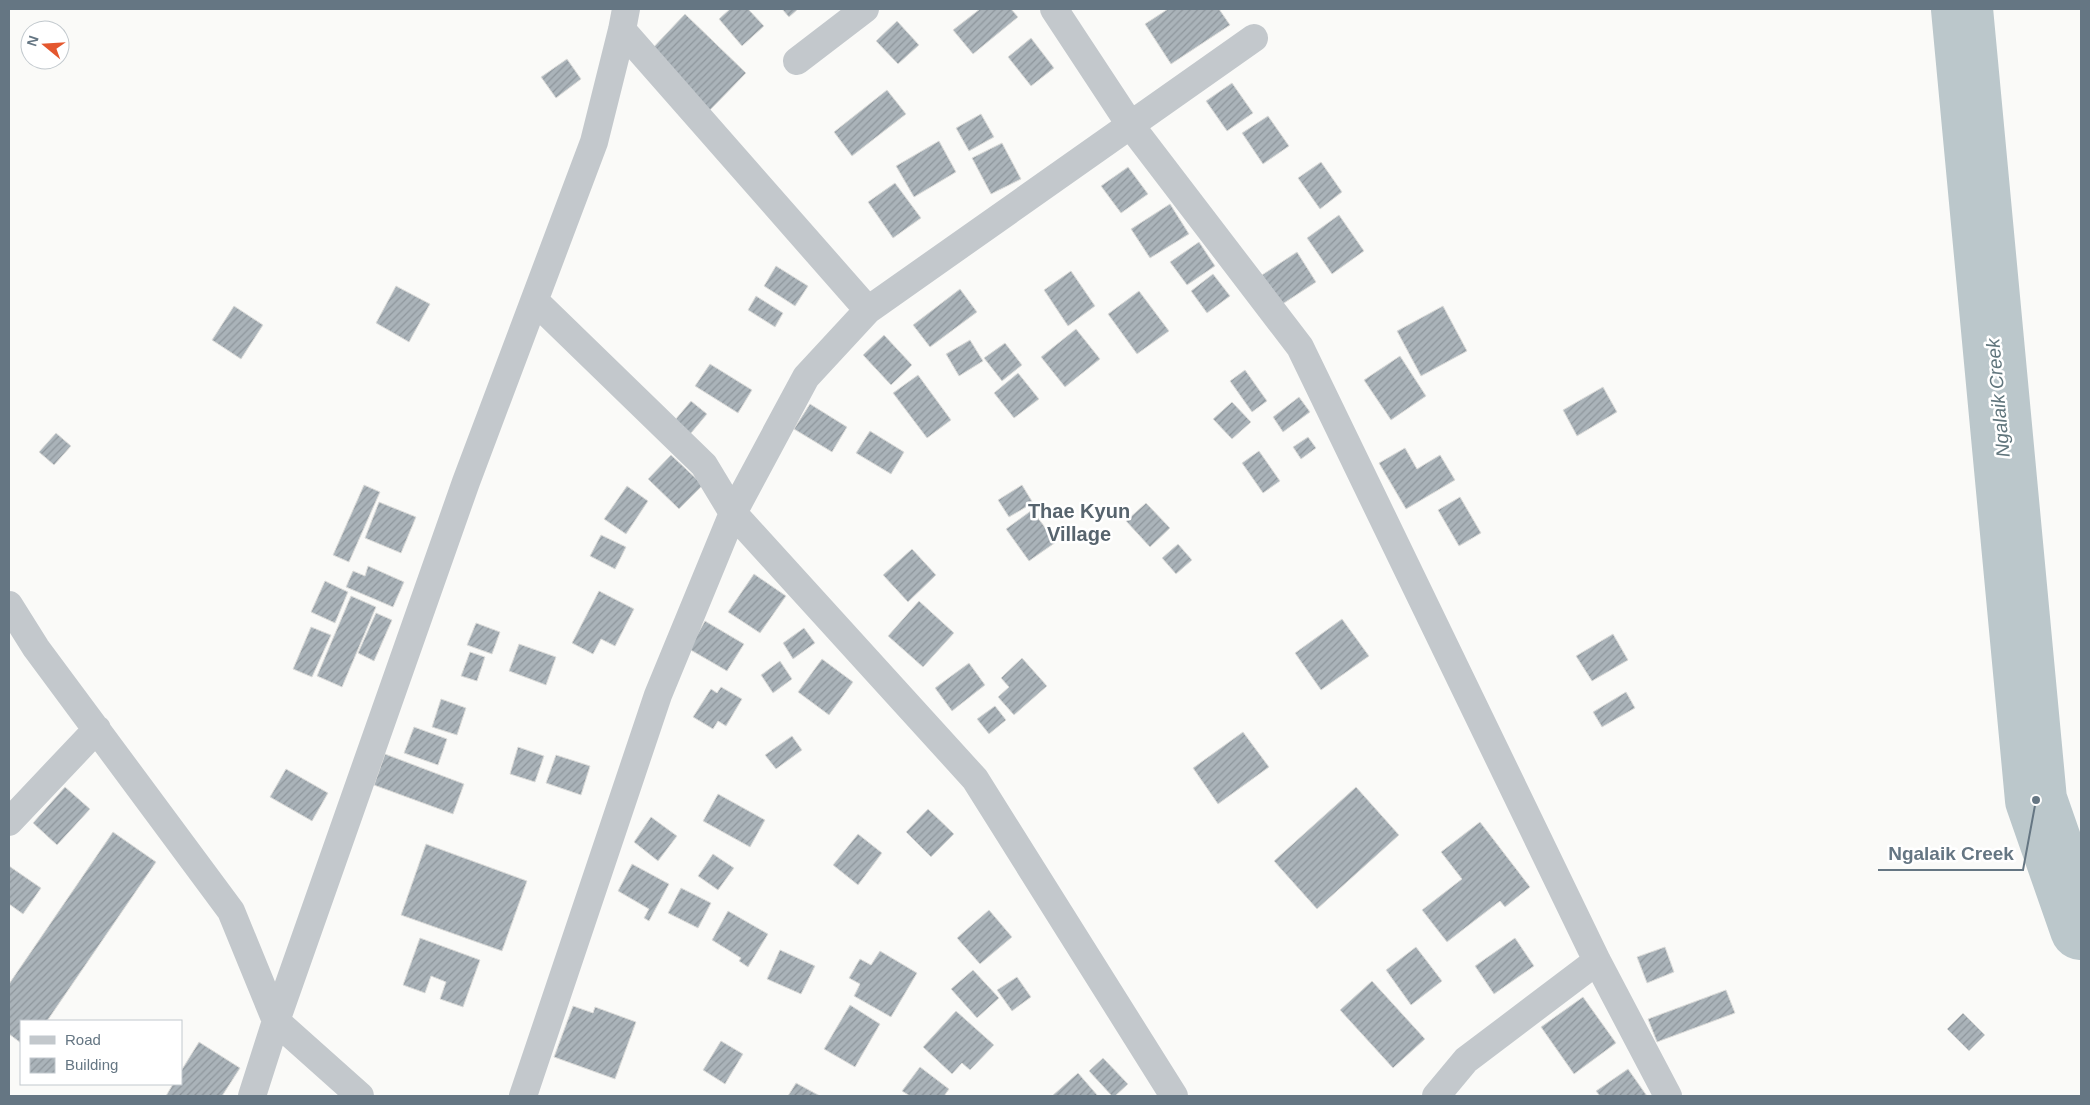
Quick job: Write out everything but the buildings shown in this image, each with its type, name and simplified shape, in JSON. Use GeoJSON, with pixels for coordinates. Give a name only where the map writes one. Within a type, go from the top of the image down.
{"type":"FeatureCollection","features":[{"type":"Feature","properties":{"kind":"street"},"geometry":{"type":"LineString","coordinates":[[797,61],[865,9]]}},
{"type":"Feature","properties":{"kind":"street"},"geometry":{"type":"LineString","coordinates":[[1054,9],[1131,126],[1300,347],[1597,962],[1668,1096]]}},
{"type":"Feature","properties":{"kind":"street"},"geometry":{"type":"LineString","coordinates":[[624,20],[868,310]]}},
{"type":"Feature","properties":{"kind":"street"},"geometry":{"type":"LineString","coordinates":[[252,1096],[276,1021],[463,491],[594,142],[624,20]]}},
{"type":"Feature","properties":{"kind":"street"},"geometry":{"type":"LineString","coordinates":[[523,1096],[658,695],[733,513],[806,377],[868,310],[1254,38]]}},
{"type":"Feature","properties":{"kind":"street"},"geometry":{"type":"LineString","coordinates":[[535,301],[704,465],[733,513],[975,779],[1165,1093]]}},
{"type":"Feature","properties":{"kind":"street"},"geometry":{"type":"LineString","coordinates":[[9,605],[36,648],[231,911],[276,1021],[360,1096]]}},
{"type":"Feature","properties":{"kind":"street"},"geometry":{"type":"LineString","coordinates":[[9,822],[97,729]]}},
{"type":"Feature","properties":{"kind":"street"},"geometry":{"type":"LineString","coordinates":[[1436,1096],[1466,1060],[1597,962]]}},
{"type":"Feature","properties":{"kind":"waterway","name":"Ngalaik Creek"},"geometry":{"type":"LineString","coordinates":[[1962,9],[2036,800],[2081,929]]}},
{"type":"Feature","properties":{"kind":"place","name":"Ngalaik Creek"},"geometry":{"type":"Point","coordinates":[2036,800]}},
{"type":"Feature","properties":{"kind":"district","name":"Thae Kyun Village"},"geometry":{"type":"Point","coordinates":[1079,522]}}]}
